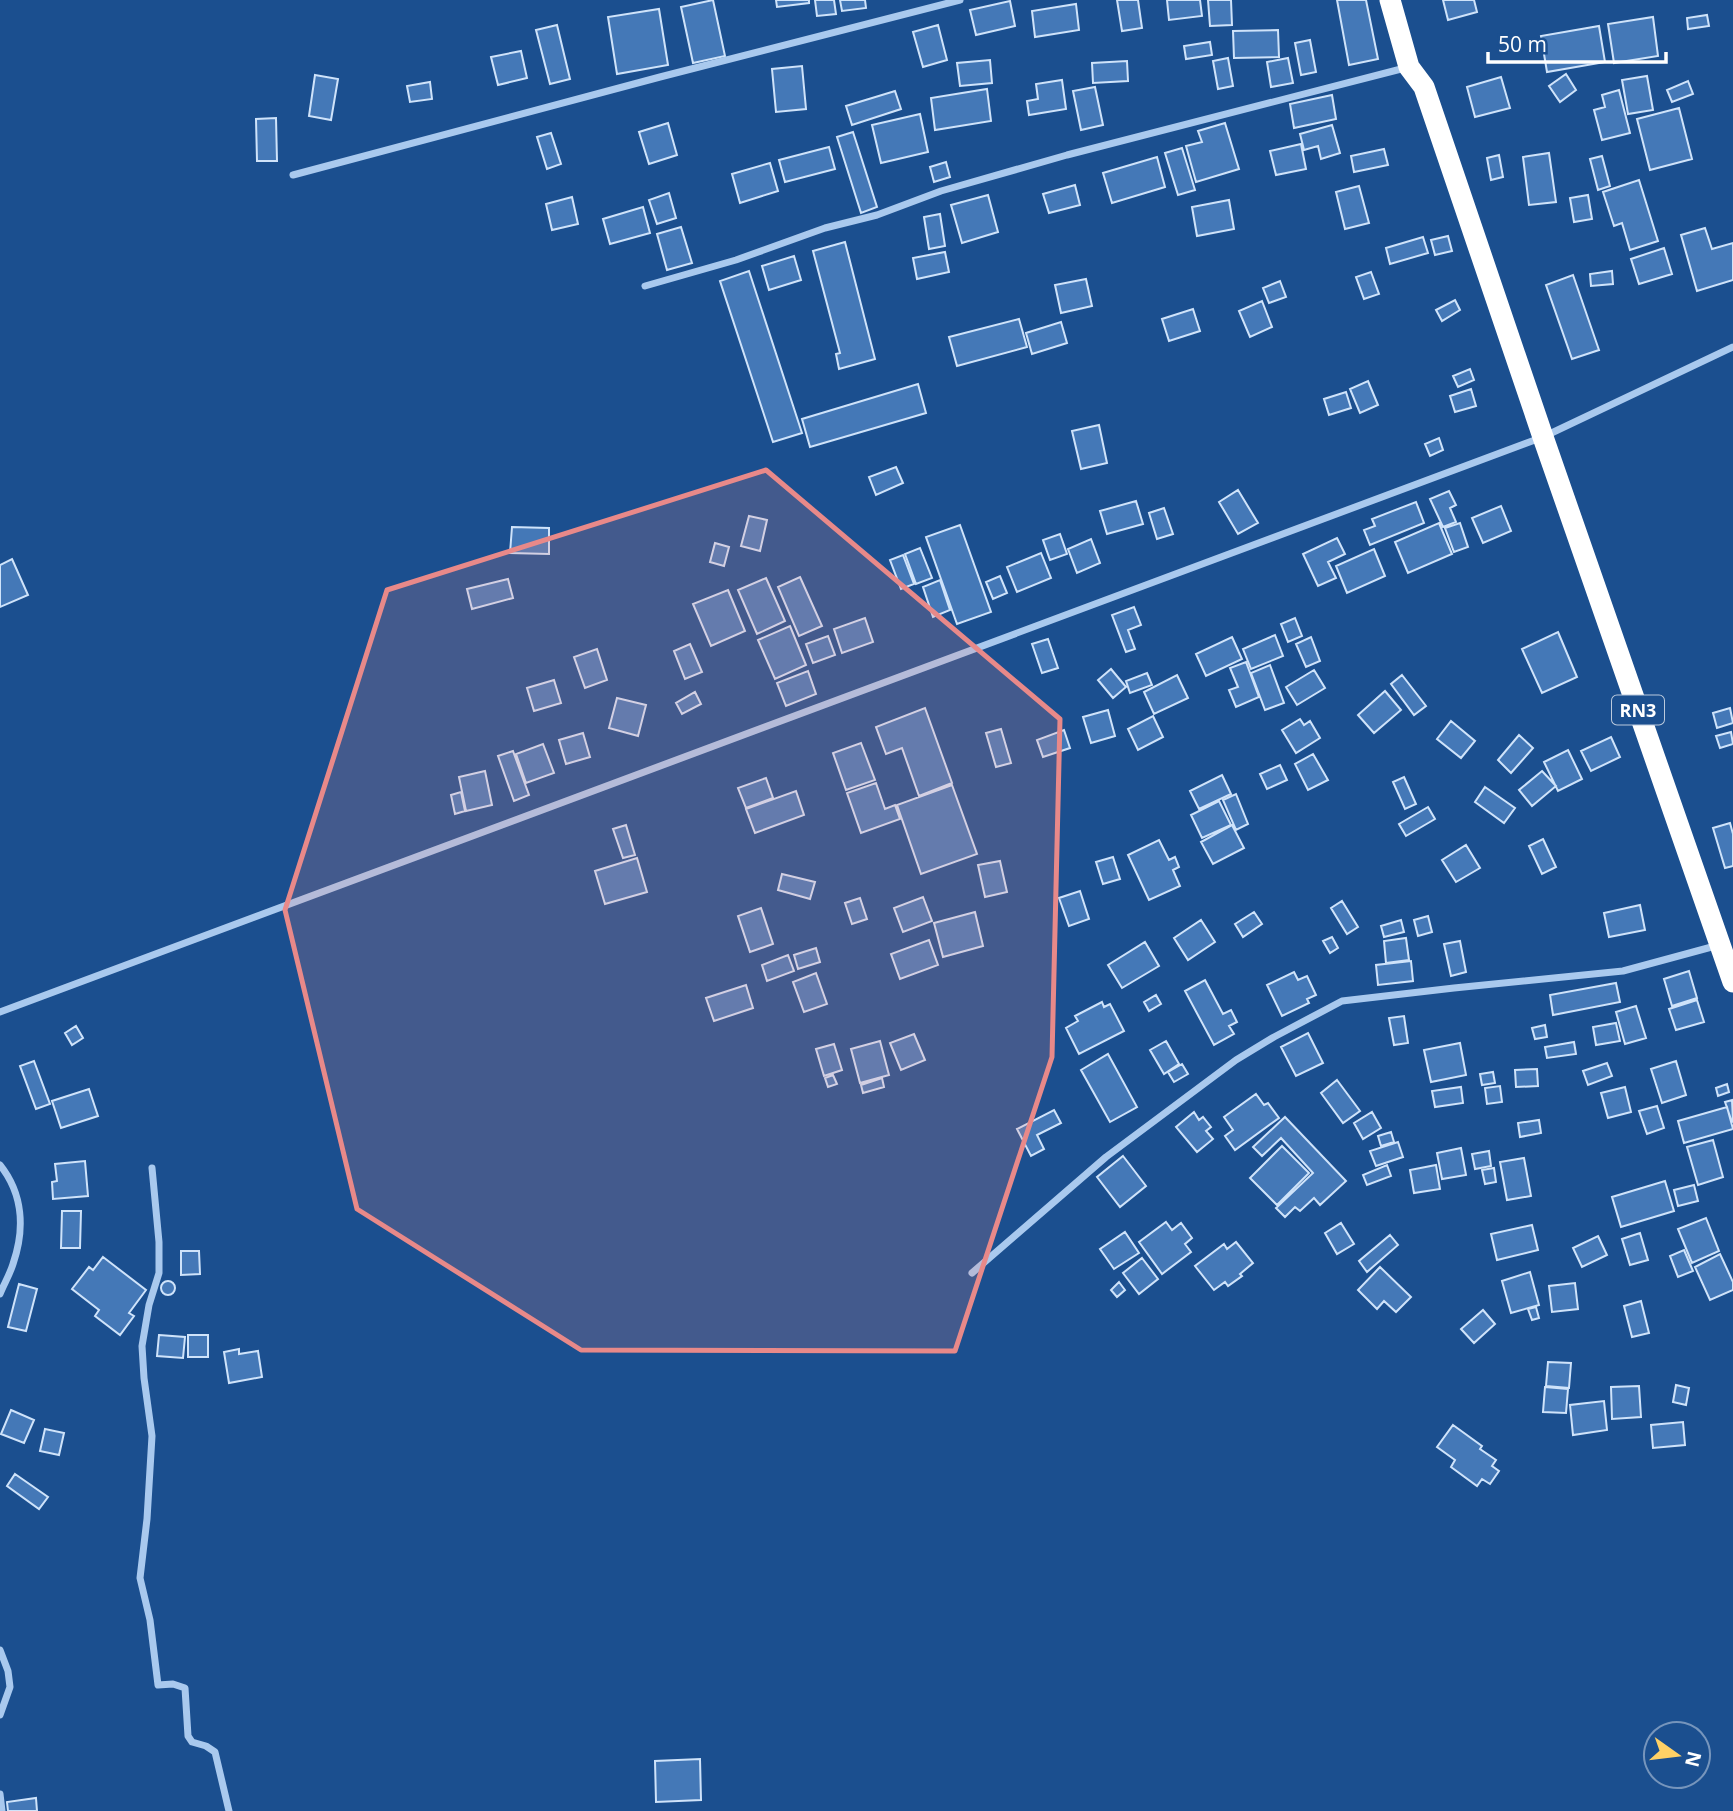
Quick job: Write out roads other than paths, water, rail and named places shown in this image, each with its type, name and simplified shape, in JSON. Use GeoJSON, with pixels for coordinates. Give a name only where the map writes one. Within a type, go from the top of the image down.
{"type":"FeatureCollection","features":[{"type":"Feature","properties":{"kind":"highway","name":"RN3"},"geometry":{"type":"LineString","coordinates":[[1390,0],[1409,67],[1424,87],[1733,982]]}},
{"type":"Feature","properties":{"kind":"street"},"geometry":{"type":"LineString","coordinates":[[293,175],[960,0]]}},
{"type":"Feature","properties":{"kind":"street"},"geometry":{"type":"LineString","coordinates":[[645,286],[736,260],[825,228],[877,215],[942,191],[1067,155],[1409,67]]}},
{"type":"Feature","properties":{"kind":"street"},"geometry":{"type":"LineString","coordinates":[[0,1012],[1543,437],[1733,346]]}},
{"type":"Feature","properties":{"kind":"street"},"geometry":{"type":"LineString","coordinates":[[972,1273],[1106,1157],[1236,1060],[1342,1001],[1623,971],[1720,944]]}},
{"type":"Feature","properties":{"kind":"street"},"geometry":{"type":"LineString","coordinates":[[0,1165],[16,1192],[20,1206],[19,1238],[13,1264],[0,1294]]}},
{"type":"Feature","properties":{"kind":"street"},"geometry":{"type":"LineString","coordinates":[[152,1168],[159,1273],[149,1305],[142,1346],[152,1436],[140,1578],[150,1619],[158,1685],[173,1684],[185,1688],[188,1736],[192,1742],[215,1752],[229,1811]]}},
{"type":"Feature","properties":{"kind":"street"},"geometry":{"type":"LineString","coordinates":[[0,1650],[8,1671],[10,1687],[0,1715]]}},
{"type":"Feature","properties":{"kind":"street"},"geometry":{"type":"LineString","coordinates":[[0,1794],[2,1811]]}}]}
